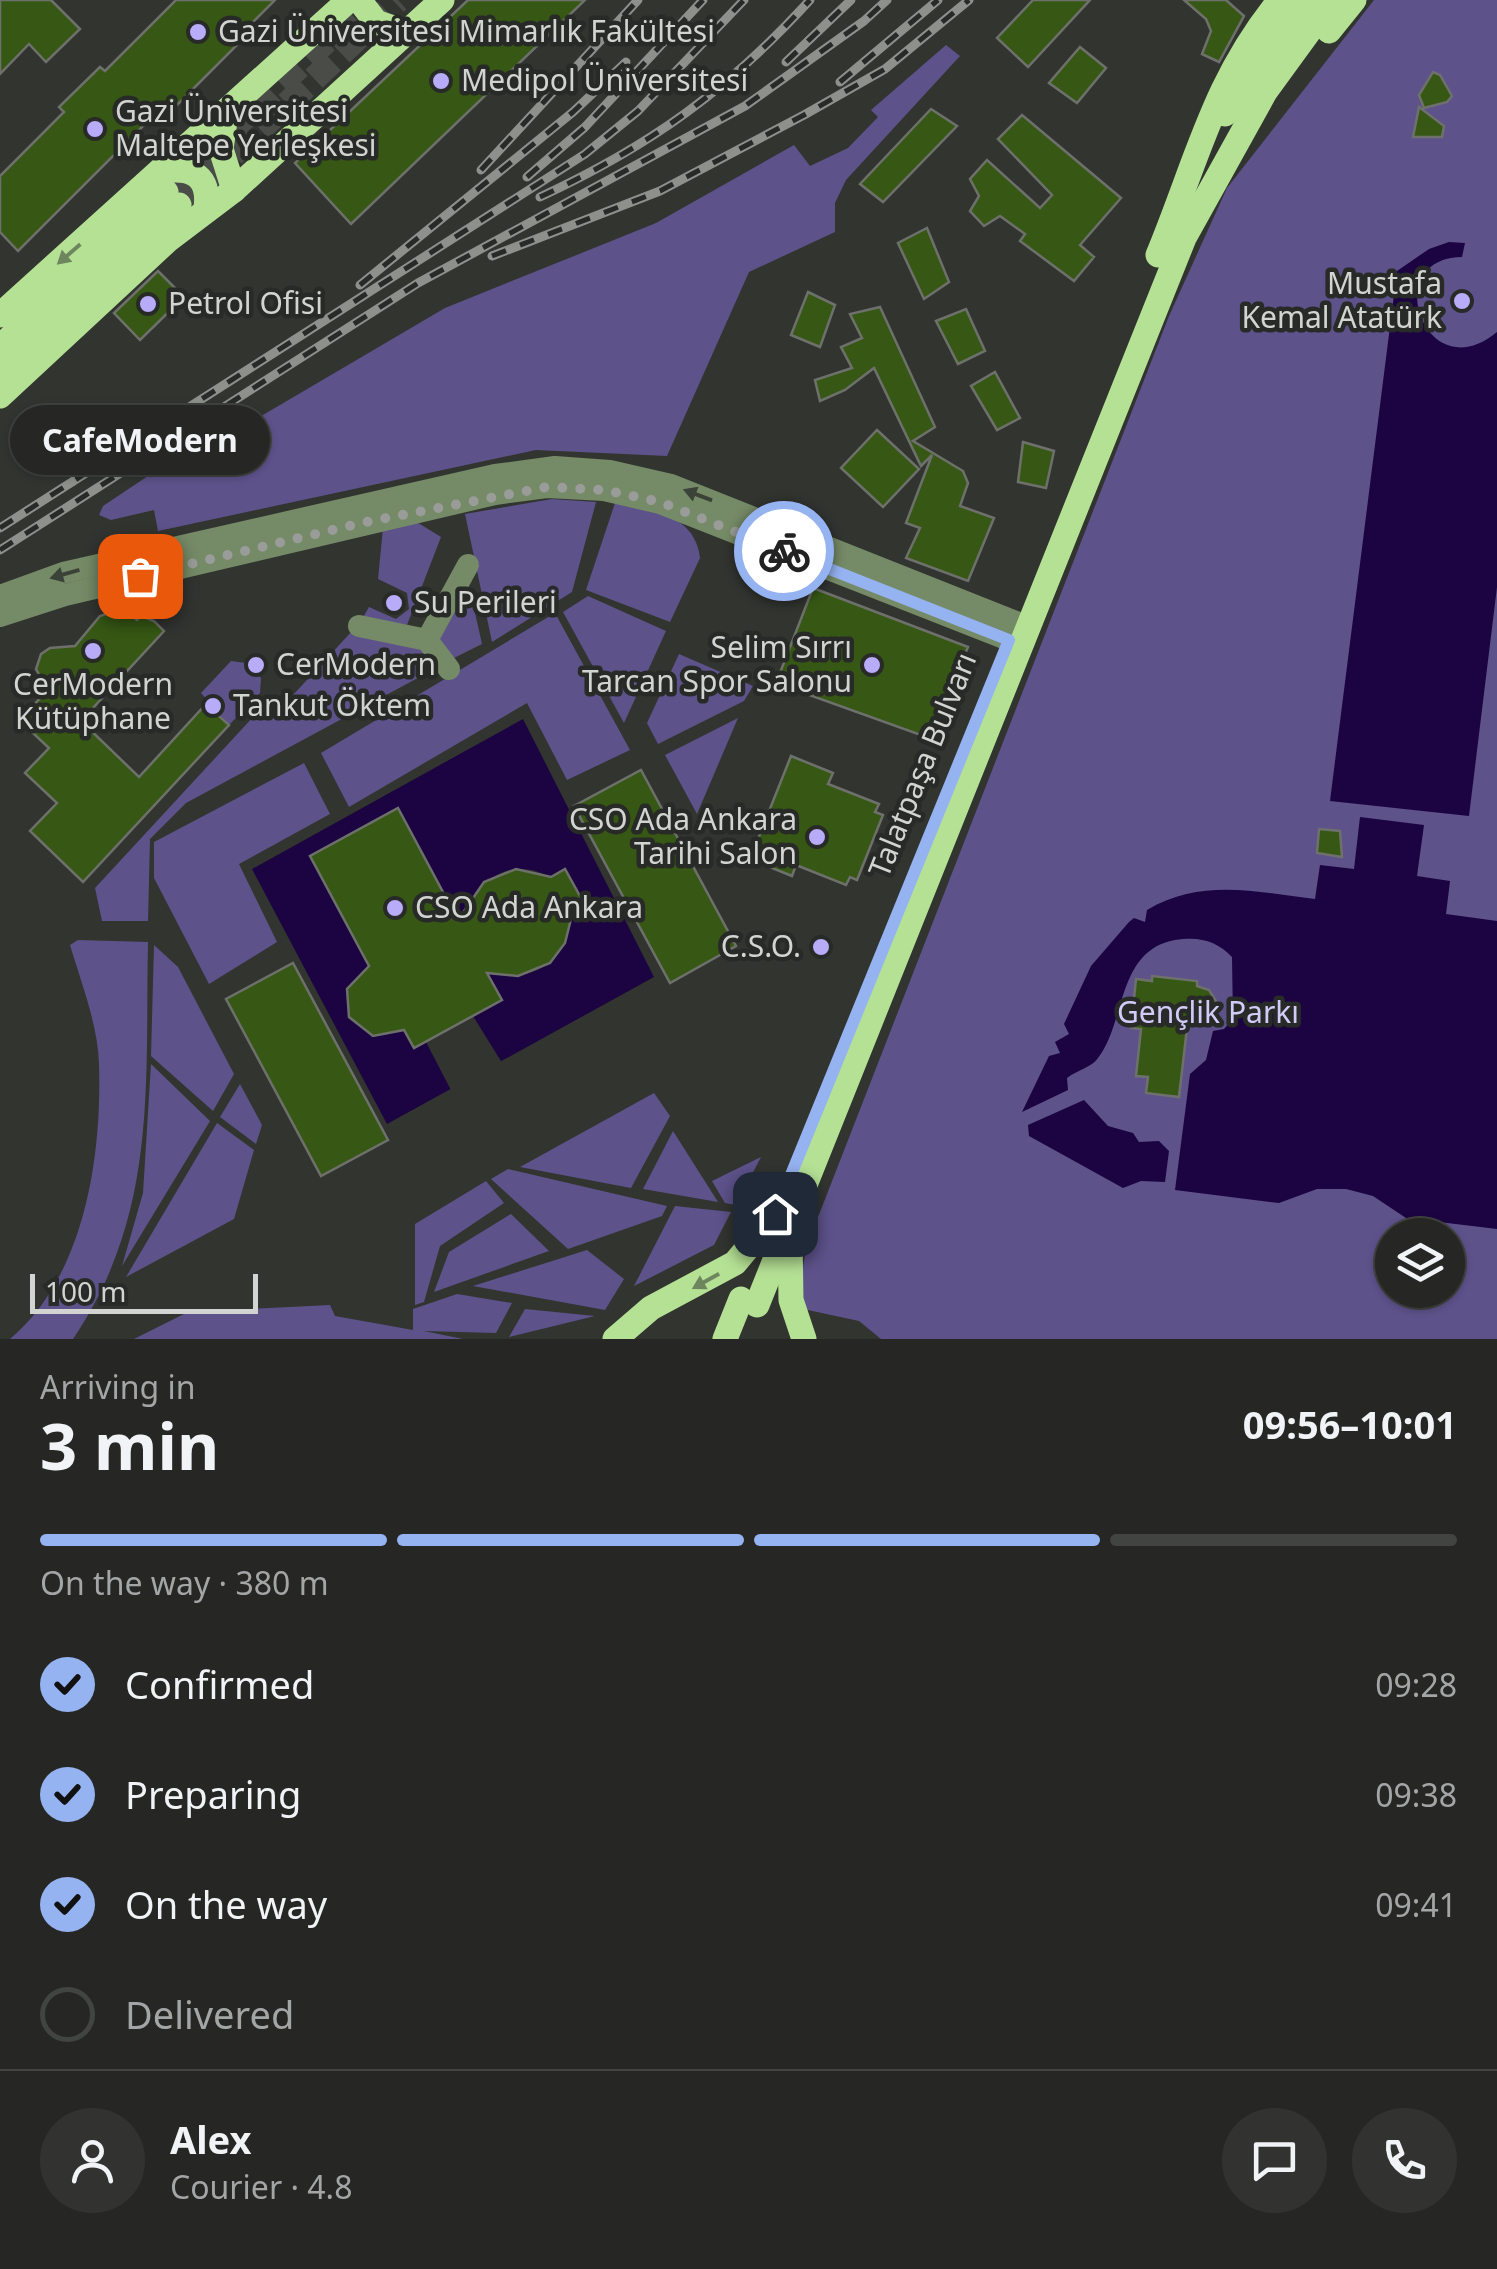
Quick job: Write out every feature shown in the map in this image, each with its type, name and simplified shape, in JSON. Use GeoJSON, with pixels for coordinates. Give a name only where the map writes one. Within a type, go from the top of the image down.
{"type":"FeatureCollection","features":[{"type":"Feature","properties":{"kind":"main road"},"geometry":{"type":"LineString","coordinates":[[0,372],[169,190],[226,114],[348,0]]}},
{"type":"Feature","properties":{"kind":"main road"},"geometry":{"type":"LineString","coordinates":[[359,0],[376,22],[414,18]]}},
{"type":"Feature","properties":{"kind":"main road"},"geometry":{"type":"LineString","coordinates":[[0,396],[206,209],[234,190],[414,18],[442,0]]}},
{"type":"Feature","properties":{"kind":"main road","name":"Talatpaşa Bulvarı"},"geometry":{"type":"LineString","coordinates":[[782,1218],[863,1045],[1154,306],[1209,162],[1217,94],[1238,56],[1280,0]]}},
{"type":"Feature","properties":{"kind":"main road","name":"Talatpaşa Bulvarı"},"geometry":{"type":"LineString","coordinates":[[725,1339],[749,1302],[1012,631],[1209,162],[1245,81],[1306,0]]}},
{"type":"Feature","properties":{"kind":"main road","name":"Talatpaşa Bulvarı"},"geometry":{"type":"LineString","coordinates":[[1209,162],[1332,0]]}},
{"type":"Feature","properties":{"kind":"main road","name":"Talatpaşa Bulvarı"},"geometry":{"type":"LineString","coordinates":[[1209,162],[1262,123],[1354,0]]}},
{"type":"Feature","properties":{"kind":"main road"},"geometry":{"type":"LineString","coordinates":[[226,114],[221,148],[234,190]]}},
{"type":"Feature","properties":{"kind":"main road"},"geometry":{"type":"LineString","coordinates":[[0,347],[169,190],[182,169],[200,176],[206,186],[206,209]]}},
{"type":"Feature","properties":{"kind":"main road"},"geometry":{"type":"LineString","coordinates":[[5,301],[169,190]]}},
{"type":"Feature","properties":{"kind":"main road"},"geometry":{"type":"LineString","coordinates":[[615,1339],[651,1308],[735,1264],[782,1218]]}},
{"type":"Feature","properties":{"kind":"main road"},"geometry":{"type":"LineString","coordinates":[[782,1218],[790,1300],[804,1339]]}},
{"type":"Feature","properties":{"kind":"main road","name":"Talatpaşa Bulvarı"},"geometry":{"type":"LineString","coordinates":[[743,1339],[749,1302]]}},
{"type":"Feature","properties":{"kind":"street"},"geometry":{"type":"LineString","coordinates":[[0,596],[63,573],[365,512],[555,467],[610,472],[671,485],[1012,631]]}},
{"type":"Feature","properties":{"kind":"street"},"geometry":{"type":"LineString","coordinates":[[0,616],[365,512]]}},
{"type":"Feature","properties":{"kind":"street"},"geometry":{"type":"LineString","coordinates":[[428,640],[468,565]]}},
{"type":"Feature","properties":{"kind":"street"},"geometry":{"type":"LineString","coordinates":[[360,626],[428,640],[449,669]]}},
{"type":"Feature","properties":{"kind":"green space","name":"Gençlik Parkı"},"geometry":{"type":"Polygon","coordinates":[[[1374,0],[1497,0],[1497,1339],[881,1339],[859,1321],[803,1309],[801,1280],[806,1248],[1169,316],[1227,188],[1374,0]]]}},
{"type":"Feature","properties":{"kind":"green space"},"geometry":{"type":"Polygon","coordinates":[[[946,45],[960,56],[846,180],[835,203],[835,232],[749,272],[667,456],[536,450],[158,531],[154,510],[111,520],[99,515],[103,506],[172,460],[176,466],[445,308],[656,223],[794,145],[810,166],[848,148],[878,117],[871,110],[946,45]]]}},
{"type":"Feature","properties":{"kind":"green space"},"geometry":{"type":"Polygon","coordinates":[[[552,499],[596,502],[572,592],[492,642],[465,514],[552,499]]]}},
{"type":"Feature","properties":{"kind":"green space"},"geometry":{"type":"Polygon","coordinates":[[[615,503],[670,516],[690,532],[696,543],[700,558],[670,622],[586,590],[615,503]]]}},
{"type":"Feature","properties":{"kind":"green space"},"geometry":{"type":"Polygon","coordinates":[[[415,521],[441,537],[407,625],[362,619],[369,607],[396,619],[409,609],[407,593],[378,579],[383,528],[415,521]]]}},
{"type":"Feature","properties":{"kind":"green space"},"geometry":{"type":"Polygon","coordinates":[[[467,577],[482,644],[448,661],[434,639],[467,577]]]}},
{"type":"Feature","properties":{"kind":"green space"},"geometry":{"type":"Polygon","coordinates":[[[588,596],[666,631],[624,723],[563,612],[588,596]]]}},
{"type":"Feature","properties":{"kind":"green space"},"geometry":{"type":"Polygon","coordinates":[[[555,613],[630,750],[567,780],[527,703],[349,807],[321,753],[555,613]]]}},
{"type":"Feature","properties":{"kind":"green space"},"geometry":{"type":"Polygon","coordinates":[[[353,630],[424,643],[440,666],[186,803],[150,839],[148,921],[102,921],[95,888],[254,716],[281,708],[353,630]]]}},
{"type":"Feature","properties":{"kind":"green space"},"geometry":{"type":"Polygon","coordinates":[[[679,654],[753,686],[744,701],[658,744],[647,723],[679,654]]]}},
{"type":"Feature","properties":{"kind":"green space"},"geometry":{"type":"Polygon","coordinates":[[[231,661],[246,663],[261,678],[260,693],[229,725],[201,693],[231,661]]]}},
{"type":"Feature","properties":{"kind":"green space"},"geometry":{"type":"Polygon","coordinates":[[[738,718],[697,814],[665,755],[738,718]]]}},
{"type":"Feature","properties":{"kind":"green space"},"geometry":{"type":"Polygon","coordinates":[[[304,763],[330,814],[239,864],[277,942],[209,984],[154,878],[154,842],[304,763]]]}},
{"type":"Feature","properties":{"kind":"green space"},"geometry":{"type":"Polygon","coordinates":[[[78,940],[148,942],[145,1098],[133,1196],[101,1292],[73,1339],[10,1339],[35,1313],[56,1282],[72,1249],[92,1175],[99,1064],[92,1019],[70,945],[78,940]]]}},
{"type":"Feature","properties":{"kind":"green space"},"geometry":{"type":"Polygon","coordinates":[[[154,945],[178,967],[234,1074],[213,1111],[151,1056],[154,945]]]}},
{"type":"Feature","properties":{"kind":"green space"},"geometry":{"type":"Polygon","coordinates":[[[151,1064],[210,1121],[122,1266],[143,1193],[151,1064]]]}},
{"type":"Feature","properties":{"kind":"green space"},"geometry":{"type":"Polygon","coordinates":[[[240,1084],[262,1125],[256,1144],[220,1117],[240,1084]]]}},
{"type":"Feature","properties":{"kind":"green space"},"geometry":{"type":"Polygon","coordinates":[[[654,1093],[670,1116],[631,1188],[520,1167],[654,1093]]]}},
{"type":"Feature","properties":{"kind":"green space"},"geometry":{"type":"Polygon","coordinates":[[[217,1123],[254,1150],[234,1219],[126,1277],[217,1123]]]}},
{"type":"Feature","properties":{"kind":"green space"},"geometry":{"type":"Polygon","coordinates":[[[673,1131],[718,1202],[643,1189],[673,1131]]]}},
{"type":"Feature","properties":{"kind":"green space"},"geometry":{"type":"Polygon","coordinates":[[[761,1157],[736,1205],[725,1203],[712,1181],[761,1157]]]}},
{"type":"Feature","properties":{"kind":"green space"},"geometry":{"type":"Polygon","coordinates":[[[508,1169],[667,1206],[662,1216],[568,1249],[491,1179],[508,1169]]]}},
{"type":"Feature","properties":{"kind":"green space"},"geometry":{"type":"Polygon","coordinates":[[[486,1181],[504,1203],[440,1246],[424,1302],[415,1305],[415,1224],[486,1181]]]}},
{"type":"Feature","properties":{"kind":"green space"},"geometry":{"type":"Polygon","coordinates":[[[675,1206],[731,1212],[714,1245],[634,1286],[675,1206]]]}},
{"type":"Feature","properties":{"kind":"green space"},"geometry":{"type":"Polygon","coordinates":[[[511,1214],[549,1251],[434,1292],[449,1252],[511,1214]]]}},
{"type":"Feature","properties":{"kind":"green space"},"geometry":{"type":"Polygon","coordinates":[[[587,1250],[624,1279],[605,1310],[473,1286],[587,1250]]]}},
{"type":"Feature","properties":{"kind":"green space"},"geometry":{"type":"Polygon","coordinates":[[[457,1294],[512,1303],[496,1333],[424,1331],[463,1339],[134,1339],[188,1312],[330,1305],[335,1316],[413,1330],[413,1309],[457,1294]]]}},
{"type":"Feature","properties":{"kind":"green space"},"geometry":{"type":"Polygon","coordinates":[[[525,1309],[595,1316],[509,1337],[525,1309]]]}},
{"type":"Feature","properties":{"kind":"shaded area"},"geometry":{"type":"Polygon","coordinates":[[[1449,242],[1465,243],[1462,257],[1436,263],[1422,278],[1417,297],[1421,317],[1432,335],[1449,346],[1471,346],[1497,332],[1497,587],[1469,816],[1330,801],[1397,271],[1429,249],[1449,242]]]}},
{"type":"Feature","properties":{"kind":"shaded area"},"geometry":{"type":"Polygon","coordinates":[[[523,719],[654,977],[387,1124],[252,869],[523,719]],[[398,809],[310,857],[369,967],[347,989],[349,1017],[373,1036],[403,1030],[414,1048],[501,1001],[484,968],[516,975],[545,966],[564,943],[571,910],[586,906],[565,869],[556,881],[540,872],[509,870],[483,885],[473,898],[463,929],[398,809]]]}},
{"type":"Feature","properties":{"kind":"shaded area"},"geometry":{"type":"Polygon","coordinates":[[[1360,817],[1424,825],[1417,876],[1450,881],[1446,914],[1497,921],[1497,1229],[1465,1225],[1465,1218],[1406,1218],[1373,1196],[1346,1189],[1317,1189],[1279,1203],[1175,1190],[1190,1074],[1206,1060],[1213,1031],[1224,1029],[1233,1019],[1232,957],[1204,940],[1161,944],[1146,954],[1126,986],[1098,1058],[1067,1078],[1068,1090],[1022,1112],[1049,1056],[1060,1053],[1055,1042],[1069,1034],[1064,1024],[1091,966],[1134,918],[1145,922],[1147,910],[1168,900],[1209,891],[1250,891],[1315,899],[1320,865],[1354,869],[1360,817]]]}},
{"type":"Feature","properties":{"kind":"shaded area"},"geometry":{"type":"Polygon","coordinates":[[[1084,1100],[1108,1126],[1133,1133],[1139,1142],[1159,1141],[1169,1151],[1165,1182],[1141,1181],[1123,1188],[1029,1136],[1028,1125],[1084,1100]]]}},
{"type":"Feature","properties":{"kind":"pier"},"geometry":{"type":"Polygon","coordinates":[[[473,1016],[504,1066],[453,1094],[426,1042],[473,1016]]]}},
{"type":"Feature","properties":{"kind":"building"},"geometry":{"type":"Polygon","coordinates":[[[0,0],[51,0],[80,29],[46,62],[29,44],[0,74],[0,0]]]}},
{"type":"Feature","properties":{"kind":"building"},"geometry":{"type":"Polygon","coordinates":[[[176,0],[275,0],[252,23],[255,27],[171,111],[164,105],[18,251],[0,232],[0,176],[64,112],[59,107],[100,67],[105,71],[176,0]]]}},
{"type":"Feature","properties":{"kind":"building","name":"Medipol Üniversitesi"},"geometry":{"type":"Polygon","coordinates":[[[468,0],[585,0],[351,224],[295,163],[468,0]]]}},
{"type":"Feature","properties":{"kind":"building"},"geometry":{"type":"Polygon","coordinates":[[[1033,0],[1090,0],[1028,67],[997,38],[1033,0]]]}},
{"type":"Feature","properties":{"kind":"building"},"geometry":{"type":"Polygon","coordinates":[[[1184,0],[1226,0],[1244,16],[1219,62],[1202,54],[1211,31],[1206,19],[1184,0]]]}},
{"type":"Feature","properties":{"kind":"building"},"geometry":{"type":"Polygon","coordinates":[[[1080,47],[1106,68],[1077,103],[1049,83],[1080,47]]]}},
{"type":"Feature","properties":{"kind":"building"},"geometry":{"type":"Polygon","coordinates":[[[1433,72],[1440,75],[1452,96],[1447,102],[1424,108],[1419,95],[1433,72]]]}},
{"type":"Feature","properties":{"kind":"building"},"geometry":{"type":"Polygon","coordinates":[[[1419,107],[1444,126],[1442,137],[1413,137],[1419,107]]]}},
{"type":"Feature","properties":{"kind":"building"},"geometry":{"type":"Polygon","coordinates":[[[931,109],[957,126],[883,202],[860,184],[931,109]]]}},
{"type":"Feature","properties":{"kind":"building"},"geometry":{"type":"Polygon","coordinates":[[[1022,115],[1121,198],[1080,245],[1094,257],[1074,281],[1020,241],[1025,234],[1000,216],[984,226],[970,211],[979,196],[970,179],[987,160],[1040,208],[1052,195],[998,139],[1022,115]]]}},
{"type":"Feature","properties":{"kind":"building"},"geometry":{"type":"Polygon","coordinates":[[[927,228],[949,282],[924,299],[898,243],[927,228]]]}},
{"type":"Feature","properties":{"kind":"building"},"geometry":{"type":"Polygon","coordinates":[[[158,271],[184,297],[140,340],[114,313],[158,271]]]}},
{"type":"Feature","properties":{"kind":"building"},"geometry":{"type":"Polygon","coordinates":[[[808,292],[835,305],[820,347],[791,335],[808,292]]]}},
{"type":"Feature","properties":{"kind":"building"},"geometry":{"type":"Polygon","coordinates":[[[880,307],[935,427],[913,441],[963,471],[968,483],[960,506],[994,518],[968,581],[906,558],[920,528],[906,523],[932,455],[921,466],[874,368],[845,390],[820,401],[815,380],[852,368],[841,347],[862,338],[850,314],[880,307]]]}},
{"type":"Feature","properties":{"kind":"building"},"geometry":{"type":"Polygon","coordinates":[[[966,309],[985,351],[958,364],[936,321],[966,309]]]}},
{"type":"Feature","properties":{"kind":"building"},"geometry":{"type":"Polygon","coordinates":[[[995,372],[1020,418],[997,430],[971,386],[995,372]]]}},
{"type":"Feature","properties":{"kind":"building"},"geometry":{"type":"Polygon","coordinates":[[[877,430],[919,469],[883,507],[841,468],[877,430]]]}},
{"type":"Feature","properties":{"kind":"building"},"geometry":{"type":"Polygon","coordinates":[[[1023,442],[1054,451],[1046,488],[1018,482],[1023,442]]]}},
{"type":"Feature","properties":{"kind":"building","name":"Selim Sırrı Tarcan Spor Salonu"},"geometry":{"type":"Polygon","coordinates":[[[813,588],[968,647],[929,738],[776,683],[813,588]]]}},
{"type":"Feature","properties":{"kind":"building","name":"CerModern"},"geometry":{"type":"Polygon","coordinates":[[[123,608],[137,620],[141,616],[154,621],[164,631],[81,721],[139,777],[206,704],[229,725],[83,882],[30,831],[57,803],[25,773],[49,748],[19,720],[48,690],[36,669],[41,654],[50,648],[75,646],[100,616],[123,608]]]}},
{"type":"Feature","properties":{"kind":"building","name":"CSO Ada Ankara Tarihi Salon"},"geometry":{"type":"Polygon","coordinates":[[[791,756],[833,773],[828,784],[879,804],[875,812],[883,815],[857,880],[850,877],[846,885],[796,865],[792,876],[750,859],[791,756]]]}},
{"type":"Feature","properties":{"kind":"building"},"geometry":{"type":"Polygon","coordinates":[[[641,770],[736,946],[670,983],[574,806],[641,770]]]}},
{"type":"Feature","properties":{"kind":"building","name":"CSO Ada Ankara"},"geometry":{"type":"Polygon","coordinates":[[[398,808],[458,920],[484,882],[516,869],[551,877],[565,869],[586,907],[572,915],[565,943],[550,963],[518,976],[487,973],[502,1000],[414,1048],[404,1030],[373,1036],[349,1017],[347,989],[369,966],[310,856],[398,808]]]}},
{"type":"Feature","properties":{"kind":"building"},"geometry":{"type":"Polygon","coordinates":[[[1319,829],[1340,831],[1342,857],[1317,853],[1319,829]]]}},
{"type":"Feature","properties":{"kind":"building"},"geometry":{"type":"Polygon","coordinates":[[[293,963],[388,1140],[321,1176],[226,999],[293,963]]]}},
{"type":"Feature","properties":{"kind":"building"},"geometry":{"type":"Polygon","coordinates":[[[1152,976],[1197,981],[1197,986],[1209,990],[1216,1001],[1210,1018],[1187,1028],[1179,1097],[1146,1093],[1148,1077],[1136,1076],[1141,1029],[1131,1028],[1136,979],[1152,981],[1152,976]]]}},
{"type":"Feature","properties":{"kind":"tunnel"},"geometry":{"type":"LineString","coordinates":[[173,185],[370,0]]}},
{"type":"Feature","properties":{"kind":"tunnel"},"geometry":{"type":"LineString","coordinates":[[179,205],[398,0]]}},
{"type":"Feature","properties":{"kind":"railway"},"geometry":{"type":"LineString","coordinates":[[481,170],[638,0]]}},
{"type":"Feature","properties":{"kind":"railway"},"geometry":{"type":"LineString","coordinates":[[527,177],[585,127],[703,0]]}},
{"type":"Feature","properties":{"kind":"railway"},"geometry":{"type":"LineString","coordinates":[[0,528],[585,154],[638,111],[744,0]]}},
{"type":"Feature","properties":{"kind":"railway"},"geometry":{"type":"LineString","coordinates":[[540,197],[617,157],[686,113],[749,62],[810,0]]}},
{"type":"Feature","properties":{"kind":"railway"},"geometry":{"type":"LineString","coordinates":[[786,62],[851,0]]}},
{"type":"Feature","properties":{"kind":"railway"},"geometry":{"type":"LineString","coordinates":[[0,550],[418,283],[745,106],[864,21],[887,0]]}},
{"type":"Feature","properties":{"kind":"railway"},"geometry":{"type":"LineString","coordinates":[[840,82],[938,0]]}},
{"type":"Feature","properties":{"kind":"railway"},"geometry":{"type":"LineString","coordinates":[[492,256],[660,191],[804,115],[885,69],[969,0]]}},
{"type":"Feature","properties":{"kind":"railway"},"geometry":{"type":"LineString","coordinates":[[360,285],[573,112],[626,62]]}},
{"type":"Feature","properties":{"kind":"way so far"},"geometry":{"type":"LineString","coordinates":[[140,576],[494,494],[547,487],[604,490],[660,502],[784,551]]}},
{"type":"Feature","properties":{"kind":"place","name":"Gazi Üniversitesi Mimarlık Fakültesi"},"geometry":{"type":"Point","coordinates":[198,32]}},
{"type":"Feature","properties":{"kind":"place","name":"Medipol Üniversitesi"},"geometry":{"type":"Point","coordinates":[441,81]}},
{"type":"Feature","properties":{"kind":"place","name":"Gazi Üniversitesi Maltepe Yerleşkesi"},"geometry":{"type":"Point","coordinates":[95,129]}},
{"type":"Feature","properties":{"kind":"place","name":"Mustafa Kemal Atatürk"},"geometry":{"type":"Point","coordinates":[1462,301]}},
{"type":"Feature","properties":{"kind":"place","name":"Petrol Ofisi"},"geometry":{"type":"Point","coordinates":[148,304]}},
{"type":"Feature","properties":{"kind":"place","name":"CafeModern"},"geometry":{"type":"Point","coordinates":[140,576]}},
{"type":"Feature","properties":{"kind":"place","name":"Su Perileri"},"geometry":{"type":"Point","coordinates":[394,603]}},
{"type":"Feature","properties":{"kind":"place","name":"CerModern Kütüphane"},"geometry":{"type":"Point","coordinates":[93,651]}},
{"type":"Feature","properties":{"kind":"place","name":"CerModern"},"geometry":{"type":"Point","coordinates":[256,665]}},
{"type":"Feature","properties":{"kind":"place","name":"Selim Sırrı Tarcan Spor Salonu"},"geometry":{"type":"Point","coordinates":[872,665]}},
{"type":"Feature","properties":{"kind":"place","name":"Tankut Öktem"},"geometry":{"type":"Point","coordinates":[213,706]}},
{"type":"Feature","properties":{"kind":"place","name":"CSO Ada Ankara Tarihi Salon"},"geometry":{"type":"Point","coordinates":[817,837]}},
{"type":"Feature","properties":{"kind":"place","name":"CSO Ada Ankara"},"geometry":{"type":"Point","coordinates":[395,908]}},
{"type":"Feature","properties":{"kind":"place","name":"C.S.O."},"geometry":{"type":"Point","coordinates":[821,947]}},
{"type":"Feature","properties":{"kind":"route"},"geometry":{"type":"LineString","coordinates":[[775,1214],[1009,640],[784,551]]}}]}
